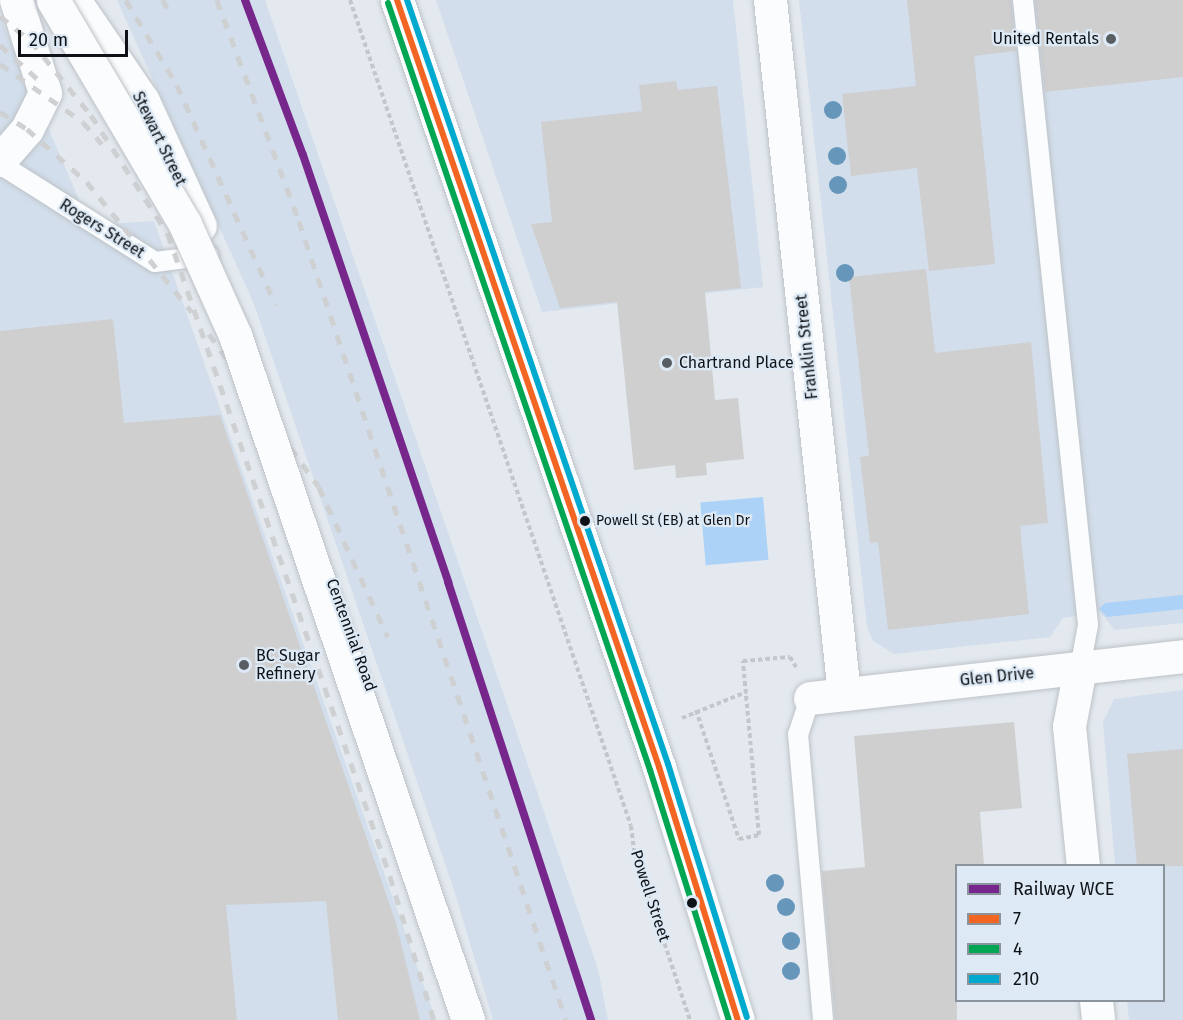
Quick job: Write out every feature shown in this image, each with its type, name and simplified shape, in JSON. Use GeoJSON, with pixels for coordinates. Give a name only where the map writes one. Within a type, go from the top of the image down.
{"type":"FeatureCollection","features":[{"type":"Feature","properties":{"kind":"street"},"geometry":{"type":"LineString","coordinates":[[0,162],[27,129],[45,93],[16,0]]}},
{"type":"Feature","properties":{"kind":"street"},"geometry":{"type":"LineString","coordinates":[[53,0],[185,224],[230,324],[448,950],[468,1020]]}},
{"type":"Feature","properties":{"kind":"street","name":"Stewart Street"},"geometry":{"type":"LineString","coordinates":[[74,0],[143,101],[213,254]]}},
{"type":"Feature","properties":{"kind":"street"},"geometry":{"type":"LineString","coordinates":[[397,0],[663,778],[738,1020]]}},
{"type":"Feature","properties":{"kind":"street","name":"Franklin Street"},"geometry":{"type":"LineString","coordinates":[[770,0],[844,694]]}},
{"type":"Feature","properties":{"kind":"street","name":"Centennial Road"},"geometry":{"type":"LineString","coordinates":[[213,254],[429,856],[477,1020]]}},
{"type":"Feature","properties":{"kind":"street","name":"Glen Drive"},"geometry":{"type":"LineString","coordinates":[[810,698],[1183,656]]}},
{"type":"Feature","properties":{"kind":"street"},"geometry":{"type":"LineString","coordinates":[[1080,668],[1069,726],[1083,864]]}},
{"type":"Feature","properties":{"kind":"street"},"geometry":{"type":"LineString","coordinates":[[1096,1002],[1098,1020]]}},
{"type":"Feature","properties":{"kind":"lane"},"geometry":{"type":"LineString","coordinates":[[1023,0],[1088,626],[1080,668]]}},
{"type":"Feature","properties":{"kind":"lane","name":"Rogers Street"},"geometry":{"type":"LineString","coordinates":[[0,162],[154,262],[213,254]]}},
{"type":"Feature","properties":{"kind":"lane"},"geometry":{"type":"LineString","coordinates":[[810,698],[798,734],[823,1020]]}},
{"type":"Feature","properties":{"kind":"path","name":"Powell Street"},"geometry":{"type":"LineString","coordinates":[[350,0],[631,826],[634,851],[674,964],[690,1020]]}},
{"type":"Feature","properties":{"kind":"path"},"geometry":{"type":"LineString","coordinates":[[696,710],[739,839],[759,835],[743,661],[790,657],[810,698]]}},
{"type":"Feature","properties":{"kind":"path"},"geometry":{"type":"LineString","coordinates":[[682,718],[696,710],[746,692]]}},
{"type":"Feature","properties":{"kind":"shaded area"},"geometry":{"type":"Polygon","coordinates":[[[117,0],[265,0],[598,969],[608,1020],[493,1020],[454,890],[254,304],[117,0]]]}},
{"type":"Feature","properties":{"kind":"shaded area"},"geometry":{"type":"Polygon","coordinates":[[[436,0],[733,0],[763,287],[542,312],[436,0]]]}},
{"type":"Feature","properties":{"kind":"shaded area"},"geometry":{"type":"Polygon","coordinates":[[[799,0],[1183,0],[1183,623],[1115,630],[1100,612],[1063,618],[1050,637],[894,654],[873,641],[867,627],[799,0]]]}},
{"type":"Feature","properties":{"kind":"shaded area"},"geometry":{"type":"Polygon","coordinates":[[[0,17],[90,225],[154,221],[436,1020],[0,1020],[0,17]]]}},
{"type":"Feature","properties":{"kind":"shaded area"},"geometry":{"type":"Polygon","coordinates":[[[763,497],[768,560],[706,565],[700,502],[763,497]]]}},
{"type":"Feature","properties":{"kind":"shaded area"},"geometry":{"type":"Polygon","coordinates":[[[1183,595],[1183,609],[1107,617],[1099,609],[1105,603],[1183,595]]]}},
{"type":"Feature","properties":{"kind":"shaded area"},"geometry":{"type":"Polygon","coordinates":[[[1183,690],[1183,1020],[1129,1020],[1127,1002],[1165,1002],[1165,864],[1115,864],[1103,722],[1114,699],[1183,690]]]}},
{"type":"Feature","properties":{"kind":"building"},"geometry":{"type":"Polygon","coordinates":[[[907,0],[1011,0],[1016,51],[974,56],[995,264],[929,271],[917,168],[851,176],[842,94],[916,86],[907,0]]]}},
{"type":"Feature","properties":{"kind":"building","name":"United Rentals"},"geometry":{"type":"Polygon","coordinates":[[[1035,0],[1183,0],[1183,77],[1045,92],[1035,0]]]}},
{"type":"Feature","properties":{"kind":"building"},"geometry":{"type":"Polygon","coordinates":[[[676,81],[678,90],[717,86],[741,288],[705,292],[715,400],[738,398],[744,459],[706,463],[707,475],[676,478],[675,465],[634,470],[617,302],[560,308],[531,224],[552,222],[541,122],[642,111],[639,85],[676,81]]]}},
{"type":"Feature","properties":{"kind":"building"},"geometry":{"type":"Polygon","coordinates":[[[926,269],[935,353],[1031,342],[1048,523],[1020,526],[1029,614],[888,630],[878,542],[870,543],[860,457],[869,456],[849,277],[926,269]]]}},
{"type":"Feature","properties":{"kind":"building"},"geometry":{"type":"Polygon","coordinates":[[[113,319],[124,423],[220,415],[396,923],[420,1020],[338,1020],[326,901],[226,905],[237,1020],[0,1020],[0,331],[113,319]]]}},
{"type":"Feature","properties":{"kind":"building"},"geometry":{"type":"Polygon","coordinates":[[[1014,722],[1022,808],[980,812],[984,864],[955,864],[957,1020],[835,1020],[822,871],[865,867],[854,736],[1014,722]]]}},
{"type":"Feature","properties":{"kind":"building"},"geometry":{"type":"Polygon","coordinates":[[[1183,749],[1183,866],[1137,864],[1127,754],[1183,749]]]}},
{"type":"Feature","properties":{"kind":"railway"},"geometry":{"type":"LineString","coordinates":[[126,0],[177,85],[276,305]]}},
{"type":"Feature","properties":{"kind":"railway"},"geometry":{"type":"LineString","coordinates":[[163,0],[167,8]]}},
{"type":"Feature","properties":{"kind":"railway"},"geometry":{"type":"LineString","coordinates":[[217,0],[299,221],[566,1020]]}},
{"type":"Feature","properties":{"kind":"railway"},"geometry":{"type":"LineString","coordinates":[[0,16],[31,41],[91,115],[168,234],[390,876],[434,1020]]}},
{"type":"Feature","properties":{"kind":"railway"},"geometry":{"type":"LineString","coordinates":[[0,45],[40,81]]}},
{"type":"Feature","properties":{"kind":"railway"},"geometry":{"type":"LineString","coordinates":[[0,64],[83,122],[102,144]]}},
{"type":"Feature","properties":{"kind":"railway"},"geometry":{"type":"LineString","coordinates":[[0,112],[27,129],[87,182],[192,312]]}},
{"type":"Feature","properties":{"kind":"railway"},"geometry":{"type":"LineString","coordinates":[[209,334],[319,487],[388,637]]}},
{"type":"Feature","properties":{"kind":"rail line","name":"WCE"},"geometry":{"type":"LineString","coordinates":[[245,0],[303,155],[448,582],[591,1020]]}},
{"type":"Feature","properties":{"kind":"transit line","name":"7"},"geometry":{"type":"LineString","coordinates":[[397,0],[659,767],[738,1020]]}},
{"type":"Feature","properties":{"kind":"transit line","name":"210"},"geometry":{"type":"LineString","coordinates":[[407,0],[668,764],[747,1017]]}},
{"type":"Feature","properties":{"kind":"transit line","name":"4"},"geometry":{"type":"LineString","coordinates":[[388,3],[650,770],[729,1020]]}},
{"type":"Feature","properties":{"kind":"place","name":"United Rentals"},"geometry":{"type":"Point","coordinates":[1111,39]}},
{"type":"Feature","properties":{"kind":"place","name":"Chartrand Place"},"geometry":{"type":"Point","coordinates":[667,363]}},
{"type":"Feature","properties":{"kind":"place","name":"Powell St (EB) at Glen Dr"},"geometry":{"type":"Point","coordinates":[585,521]}},
{"type":"Feature","properties":{"kind":"place","name":"BC Sugar Refinery"},"geometry":{"type":"Point","coordinates":[244,665]}}]}
